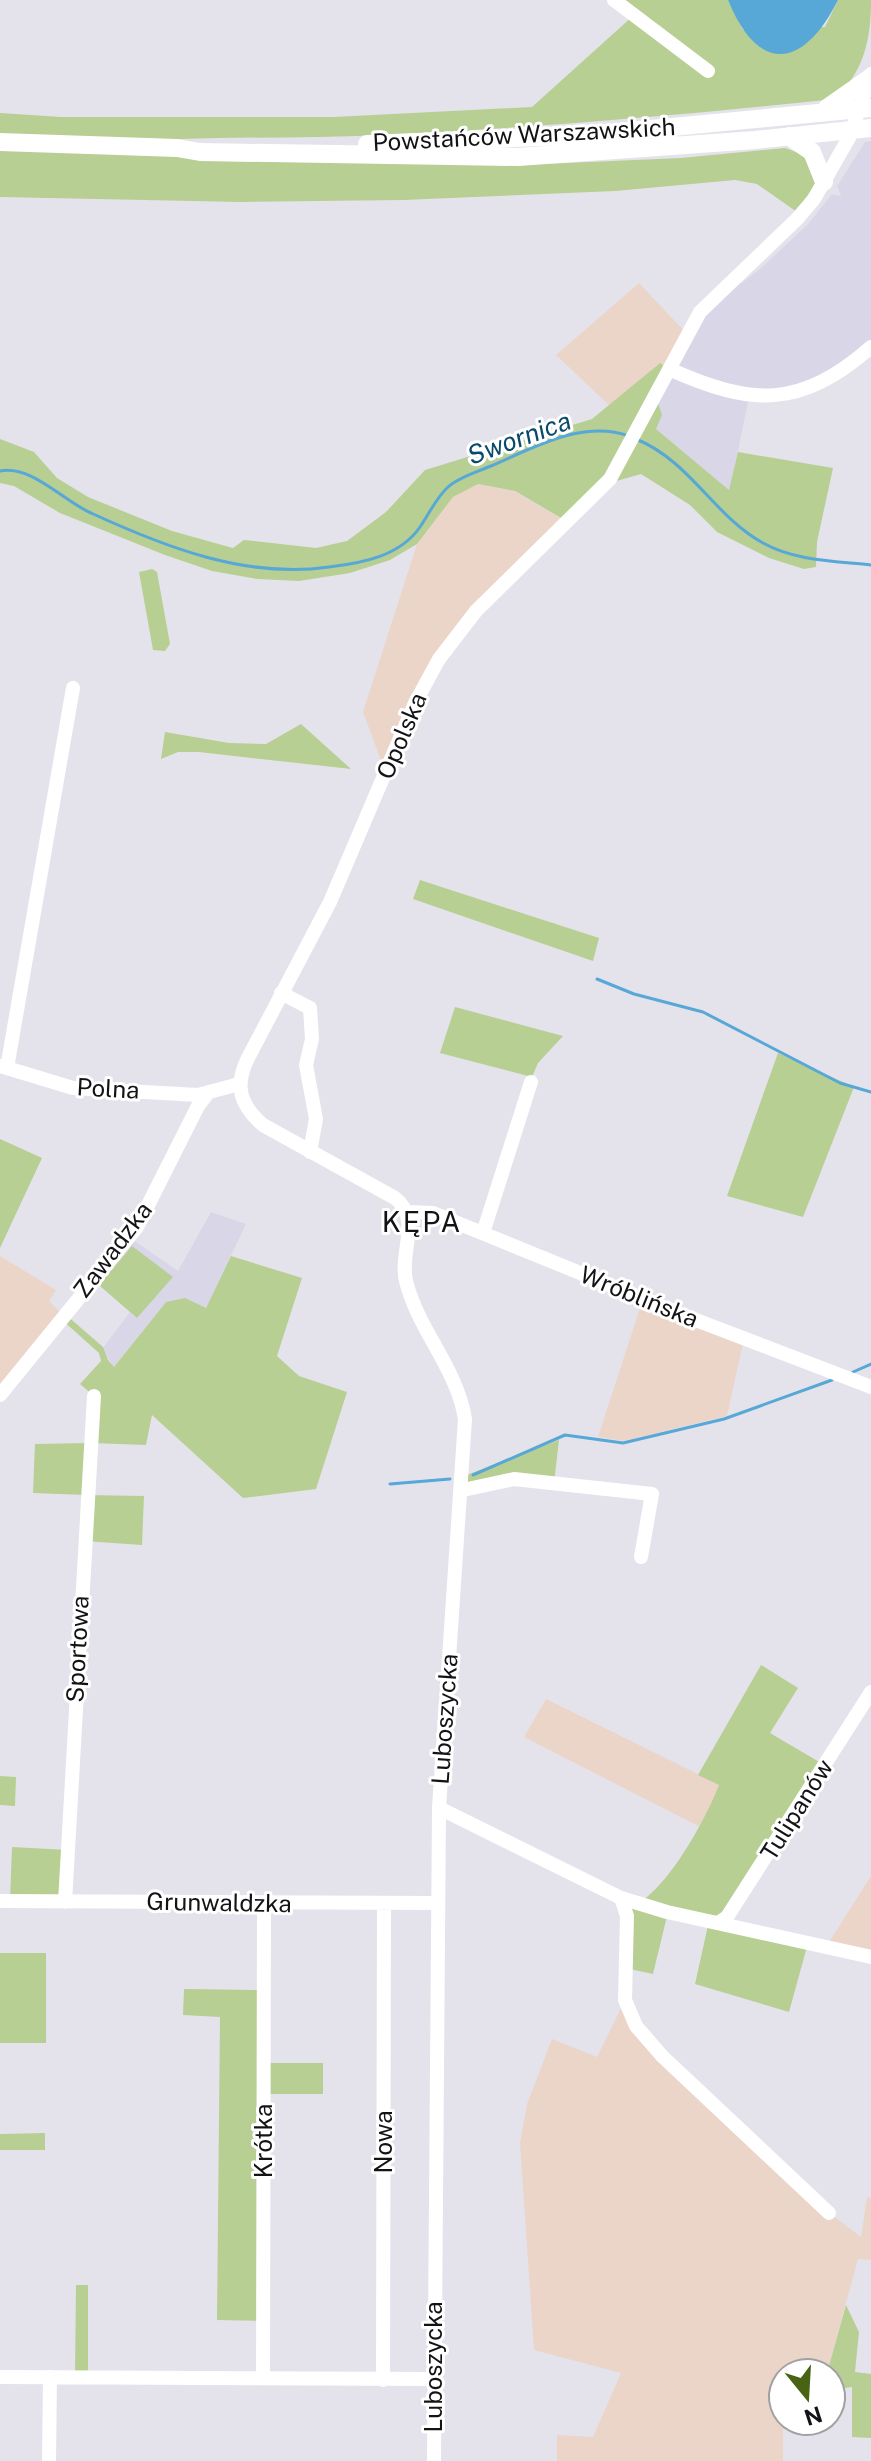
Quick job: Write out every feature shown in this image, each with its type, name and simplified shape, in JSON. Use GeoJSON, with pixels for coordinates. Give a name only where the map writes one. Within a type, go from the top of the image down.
{"type":"FeatureCollection","features":[{"type":"Feature","properties":{"kind":"main road"},"geometry":{"type":"LineString","coordinates":[[821,112],[870,76]]}},
{"type":"Feature","properties":{"kind":"main road","name":"Powstańców Warszawskich"},"geometry":{"type":"LineString","coordinates":[[177,148],[200,144],[503,140],[672,128],[866,108]]}},
{"type":"Feature","properties":{"kind":"main road","name":"Powstańców Warszawskich"},"geometry":{"type":"LineString","coordinates":[[0,142],[177,148],[200,152],[518,157],[862,128]]}},
{"type":"Feature","properties":{"kind":"main road"},"geometry":{"type":"LineString","coordinates":[[789,136],[812,152],[824,182]]}},
{"type":"Feature","properties":{"kind":"street"},"geometry":{"type":"LineString","coordinates":[[614,0],[708,71]]}},
{"type":"Feature","properties":{"kind":"street"},"geometry":{"type":"LineString","coordinates":[[866,108],[870,76]]}},
{"type":"Feature","properties":{"kind":"street","name":"Opolska"},"geometry":{"type":"LineString","coordinates":[[239,1084],[244,1067],[281,993],[330,902],[415,703],[439,659],[476,611],[606,484],[627,452],[700,312],[797,219],[862,128],[866,108]]}},
{"type":"Feature","properties":{"kind":"street"},"geometry":{"type":"LineString","coordinates":[[669,369],[730,393],[781,396],[834,377],[871,347]]}},
{"type":"Feature","properties":{"kind":"street"},"geometry":{"type":"LineString","coordinates":[[3,1067],[73,688]]}},
{"type":"Feature","properties":{"kind":"street"},"geometry":{"type":"LineString","coordinates":[[281,993],[310,1008],[313,1021],[306,1065],[316,1119],[310,1152]]}},
{"type":"Feature","properties":{"kind":"street","name":"Polna"},"geometry":{"type":"LineString","coordinates":[[3,1067],[70,1088],[214,1092],[239,1084]]}},
{"type":"Feature","properties":{"kind":"street"},"geometry":{"type":"LineString","coordinates":[[483,1233],[531,1082]]}},
{"type":"Feature","properties":{"kind":"street"},"geometry":{"type":"LineString","coordinates":[[239,1084],[241,1098],[255,1119],[395,1198],[407,1212]]}},
{"type":"Feature","properties":{"kind":"street","name":"Zawadzka"},"geometry":{"type":"LineString","coordinates":[[0,1395],[137,1227],[198,1106],[214,1092]]}},
{"type":"Feature","properties":{"kind":"street","name":"Wróblińska"},"geometry":{"type":"LineString","coordinates":[[407,1212],[433,1213],[688,1317],[871,1387]]}},
{"type":"Feature","properties":{"kind":"street","name":"Luboszycka"},"geometry":{"type":"LineString","coordinates":[[407,1212],[407,1286],[462,1398],[466,1441],[439,1808],[434,2461]]}},
{"type":"Feature","properties":{"kind":"street","name":"Sportowa"},"geometry":{"type":"LineString","coordinates":[[65,1902],[94,1396]]}},
{"type":"Feature","properties":{"kind":"street"},"geometry":{"type":"LineString","coordinates":[[463,1490],[514,1479],[652,1494],[641,1557]]}},
{"type":"Feature","properties":{"kind":"street","name":"Tulipanów"},"geometry":{"type":"LineString","coordinates":[[718,1923],[727,1917],[773,1850],[871,1692]]}},
{"type":"Feature","properties":{"kind":"street"},"geometry":{"type":"LineString","coordinates":[[439,1808],[621,1898],[871,1957]]}},
{"type":"Feature","properties":{"kind":"street"},"geometry":{"type":"LineString","coordinates":[[621,1898],[627,1916],[624,1991],[627,2009],[636,2026],[662,2056],[829,2213]]}},
{"type":"Feature","properties":{"kind":"street","name":"Grunwaldzka"},"geometry":{"type":"LineString","coordinates":[[0,1901],[438,1903]]}},
{"type":"Feature","properties":{"kind":"street","name":"Nowa"},"geometry":{"type":"LineString","coordinates":[[383,2380],[384,1903]]}},
{"type":"Feature","properties":{"kind":"street","name":"Krótka"},"geometry":{"type":"LineString","coordinates":[[263,2378],[264,1904]]}},
{"type":"Feature","properties":{"kind":"street"},"geometry":{"type":"LineString","coordinates":[[0,2377],[434,2379]]}},
{"type":"Feature","properties":{"kind":"street"},"geometry":{"type":"LineString","coordinates":[[49,2461],[50,2377]]}},
{"type":"Feature","properties":{"kind":"shaded area"},"geometry":{"type":"Polygon","coordinates":[[[871,141],[871,347],[834,377],[749,397],[730,491],[656,429],[655,394],[720,291],[743,282],[760,269],[808,224],[832,194],[841,196],[837,186],[865,142],[871,141]]]}},
{"type":"Feature","properties":{"kind":"shaded area"},"geometry":{"type":"Polygon","coordinates":[[[639,283],[686,333],[669,369],[659,363],[611,407],[556,355],[639,283]]]}},
{"type":"Feature","properties":{"kind":"shaded area"},"geometry":{"type":"Polygon","coordinates":[[[478,484],[514,491],[568,522],[458,630],[386,774],[363,712],[417,544],[453,497],[478,484]]]}},
{"type":"Feature","properties":{"kind":"shaded area"},"geometry":{"type":"Polygon","coordinates":[[[211,1212],[246,1224],[206,1308],[166,1302],[114,1367],[102,1349],[130,1312],[93,1280],[129,1237],[178,1271],[211,1212]]]}},
{"type":"Feature","properties":{"kind":"shaded area"},"geometry":{"type":"Polygon","coordinates":[[[0,1256],[56,1290],[49,1301],[64,1316],[0,1395],[0,1256]]]}},
{"type":"Feature","properties":{"kind":"shaded area"},"geometry":{"type":"Polygon","coordinates":[[[643,1299],[743,1343],[727,1416],[624,1441],[598,1437],[643,1299]]]}},
{"type":"Feature","properties":{"kind":"shaded area"},"geometry":{"type":"Polygon","coordinates":[[[546,1699],[720,1785],[702,1828],[524,1737],[546,1699]]]}},
{"type":"Feature","properties":{"kind":"shaded area"},"geometry":{"type":"Polygon","coordinates":[[[871,1876],[871,1957],[826,1947],[871,1876]]]}},
{"type":"Feature","properties":{"kind":"shaded area"},"geometry":{"type":"Polygon","coordinates":[[[625,2000],[630,2017],[829,2213],[861,2237],[867,2197],[871,2198],[871,2260],[858,2259],[831,2357],[767,2357],[767,2437],[783,2437],[783,2461],[557,2461],[557,2435],[593,2437],[621,2373],[534,2350],[520,2143],[527,2104],[552,2039],[597,2057],[625,2000]]]}},
{"type":"Feature","properties":{"kind":"green space"},"geometry":{"type":"Polygon","coordinates":[[[614,0],[728,0],[743,30],[825,27],[838,0],[871,0],[871,15],[859,66],[835,99],[495,129],[102,145],[520,165],[681,158],[785,148],[807,156],[817,181],[797,212],[757,184],[735,180],[615,191],[404,200],[241,202],[0,197],[0,113],[61,117],[334,117],[532,107],[634,15],[614,0]]]}},
{"type":"Feature","properties":{"kind":"green space"},"geometry":{"type":"Polygon","coordinates":[[[660,363],[669,369],[655,394],[662,415],[656,429],[729,490],[738,452],[833,468],[817,542],[816,567],[804,569],[769,558],[717,532],[690,505],[641,474],[606,484],[568,522],[515,491],[478,484],[453,497],[417,544],[390,560],[350,573],[299,581],[257,579],[212,571],[60,513],[14,486],[0,483],[0,439],[34,452],[57,478],[88,497],[172,531],[233,548],[244,540],[316,548],[347,541],[386,512],[425,470],[592,419],[660,363]]]}},
{"type":"Feature","properties":{"kind":"green space"},"geometry":{"type":"Polygon","coordinates":[[[152,569],[157,572],[170,644],[165,651],[153,650],[139,572],[152,569]]]}},
{"type":"Feature","properties":{"kind":"green space"},"geometry":{"type":"Polygon","coordinates":[[[301,724],[351,769],[199,752],[178,752],[161,759],[165,732],[229,743],[266,744],[301,724]]]}},
{"type":"Feature","properties":{"kind":"green space"},"geometry":{"type":"Polygon","coordinates":[[[420,880],[599,938],[593,961],[413,899],[420,880]]]}},
{"type":"Feature","properties":{"kind":"green space"},"geometry":{"type":"Polygon","coordinates":[[[455,1007],[563,1036],[538,1063],[532,1077],[440,1053],[455,1007]]]}},
{"type":"Feature","properties":{"kind":"green space"},"geometry":{"type":"Polygon","coordinates":[[[778,1053],[854,1087],[803,1217],[727,1196],[778,1053]]]}},
{"type":"Feature","properties":{"kind":"green space"},"geometry":{"type":"Polygon","coordinates":[[[0,1139],[42,1158],[0,1248],[0,1139]]]}},
{"type":"Feature","properties":{"kind":"green space"},"geometry":{"type":"Polygon","coordinates":[[[132,1246],[173,1277],[137,1318],[99,1285],[132,1246]]]}},
{"type":"Feature","properties":{"kind":"green space"},"geometry":{"type":"Polygon","coordinates":[[[231,1256],[302,1278],[277,1356],[299,1376],[347,1392],[316,1489],[243,1498],[152,1415],[146,1445],[91,1443],[87,1495],[144,1496],[142,1545],[84,1541],[86,1495],[33,1493],[35,1444],[90,1443],[94,1396],[80,1384],[101,1361],[99,1353],[61,1319],[65,1314],[103,1347],[114,1367],[166,1302],[185,1298],[206,1308],[231,1256]]]}},
{"type":"Feature","properties":{"kind":"green space"},"geometry":{"type":"Polygon","coordinates":[[[559,1440],[554,1483],[463,1490],[464,1476],[559,1440]]]}},
{"type":"Feature","properties":{"kind":"green space"},"geometry":{"type":"Polygon","coordinates":[[[761,1665],[798,1688],[770,1733],[821,1763],[719,1922],[808,1943],[789,2012],[695,1984],[709,1921],[668,1912],[653,1974],[625,1968],[627,1909],[641,1902],[669,1874],[704,1818],[719,1785],[698,1775],[761,1665]]]}},
{"type":"Feature","properties":{"kind":"green space"},"geometry":{"type":"Polygon","coordinates":[[[0,1776],[16,1777],[15,1806],[0,1805],[0,1776]]]}},
{"type":"Feature","properties":{"kind":"green space"},"geometry":{"type":"Polygon","coordinates":[[[12,1847],[68,1850],[65,1902],[10,1901],[12,1847]]]}},
{"type":"Feature","properties":{"kind":"green space"},"geometry":{"type":"Polygon","coordinates":[[[0,1953],[46,1953],[46,2043],[0,2043],[0,1953]]]}},
{"type":"Feature","properties":{"kind":"green space"},"geometry":{"type":"Polygon","coordinates":[[[184,1989],[264,1990],[267,2063],[323,2063],[323,2094],[265,2094],[263,2321],[217,2320],[220,2017],[183,2015],[184,1989]]]}},
{"type":"Feature","properties":{"kind":"green space"},"geometry":{"type":"Polygon","coordinates":[[[45,2133],[45,2150],[0,2150],[0,2134],[45,2133]]]}},
{"type":"Feature","properties":{"kind":"green space"},"geometry":{"type":"Polygon","coordinates":[[[76,2285],[88,2285],[88,2378],[75,2378],[76,2285]]]}},
{"type":"Feature","properties":{"kind":"green space"},"geometry":{"type":"Polygon","coordinates":[[[846,2305],[859,2332],[855,2372],[871,2374],[871,2438],[852,2437],[852,2387],[847,2388],[847,2357],[831,2357],[846,2305]]]}},
{"type":"Feature","properties":{"kind":"water"},"geometry":{"type":"Polygon","coordinates":[[[728,0],[838,0],[825,23],[811,39],[796,50],[782,54],[767,51],[753,42],[740,25],[728,0]]]}},
{"type":"Feature","properties":{"kind":"waterway","name":"Swornica"},"geometry":{"type":"LineString","coordinates":[[0,471],[24,473],[80,508],[177,548],[237,564],[298,570],[355,563],[391,551],[412,537],[452,483],[541,444],[594,431],[629,436]]}},
{"type":"Feature","properties":{"kind":"waterway","name":"Swornica"},"geometry":{"type":"LineString","coordinates":[[636,439],[672,461],[730,518],[763,543],[802,557],[871,565]]}},
{"type":"Feature","properties":{"kind":"waterway"},"geometry":{"type":"LineString","coordinates":[[597,979],[634,994],[703,1012],[840,1083],[871,1092]]}},
{"type":"Feature","properties":{"kind":"waterway"},"geometry":{"type":"LineString","coordinates":[[853,1372],[871,1364]]}},
{"type":"Feature","properties":{"kind":"waterway"},"geometry":{"type":"LineString","coordinates":[[473,1475],[565,1435],[623,1443],[724,1419],[832,1380]]}},
{"type":"Feature","properties":{"kind":"waterway"},"geometry":{"type":"LineString","coordinates":[[390,1484],[450,1479]]}},
{"type":"Feature","properties":{"kind":"district","name":"KĘPA"},"geometry":{"type":"Point","coordinates":[422,1222]}}]}
